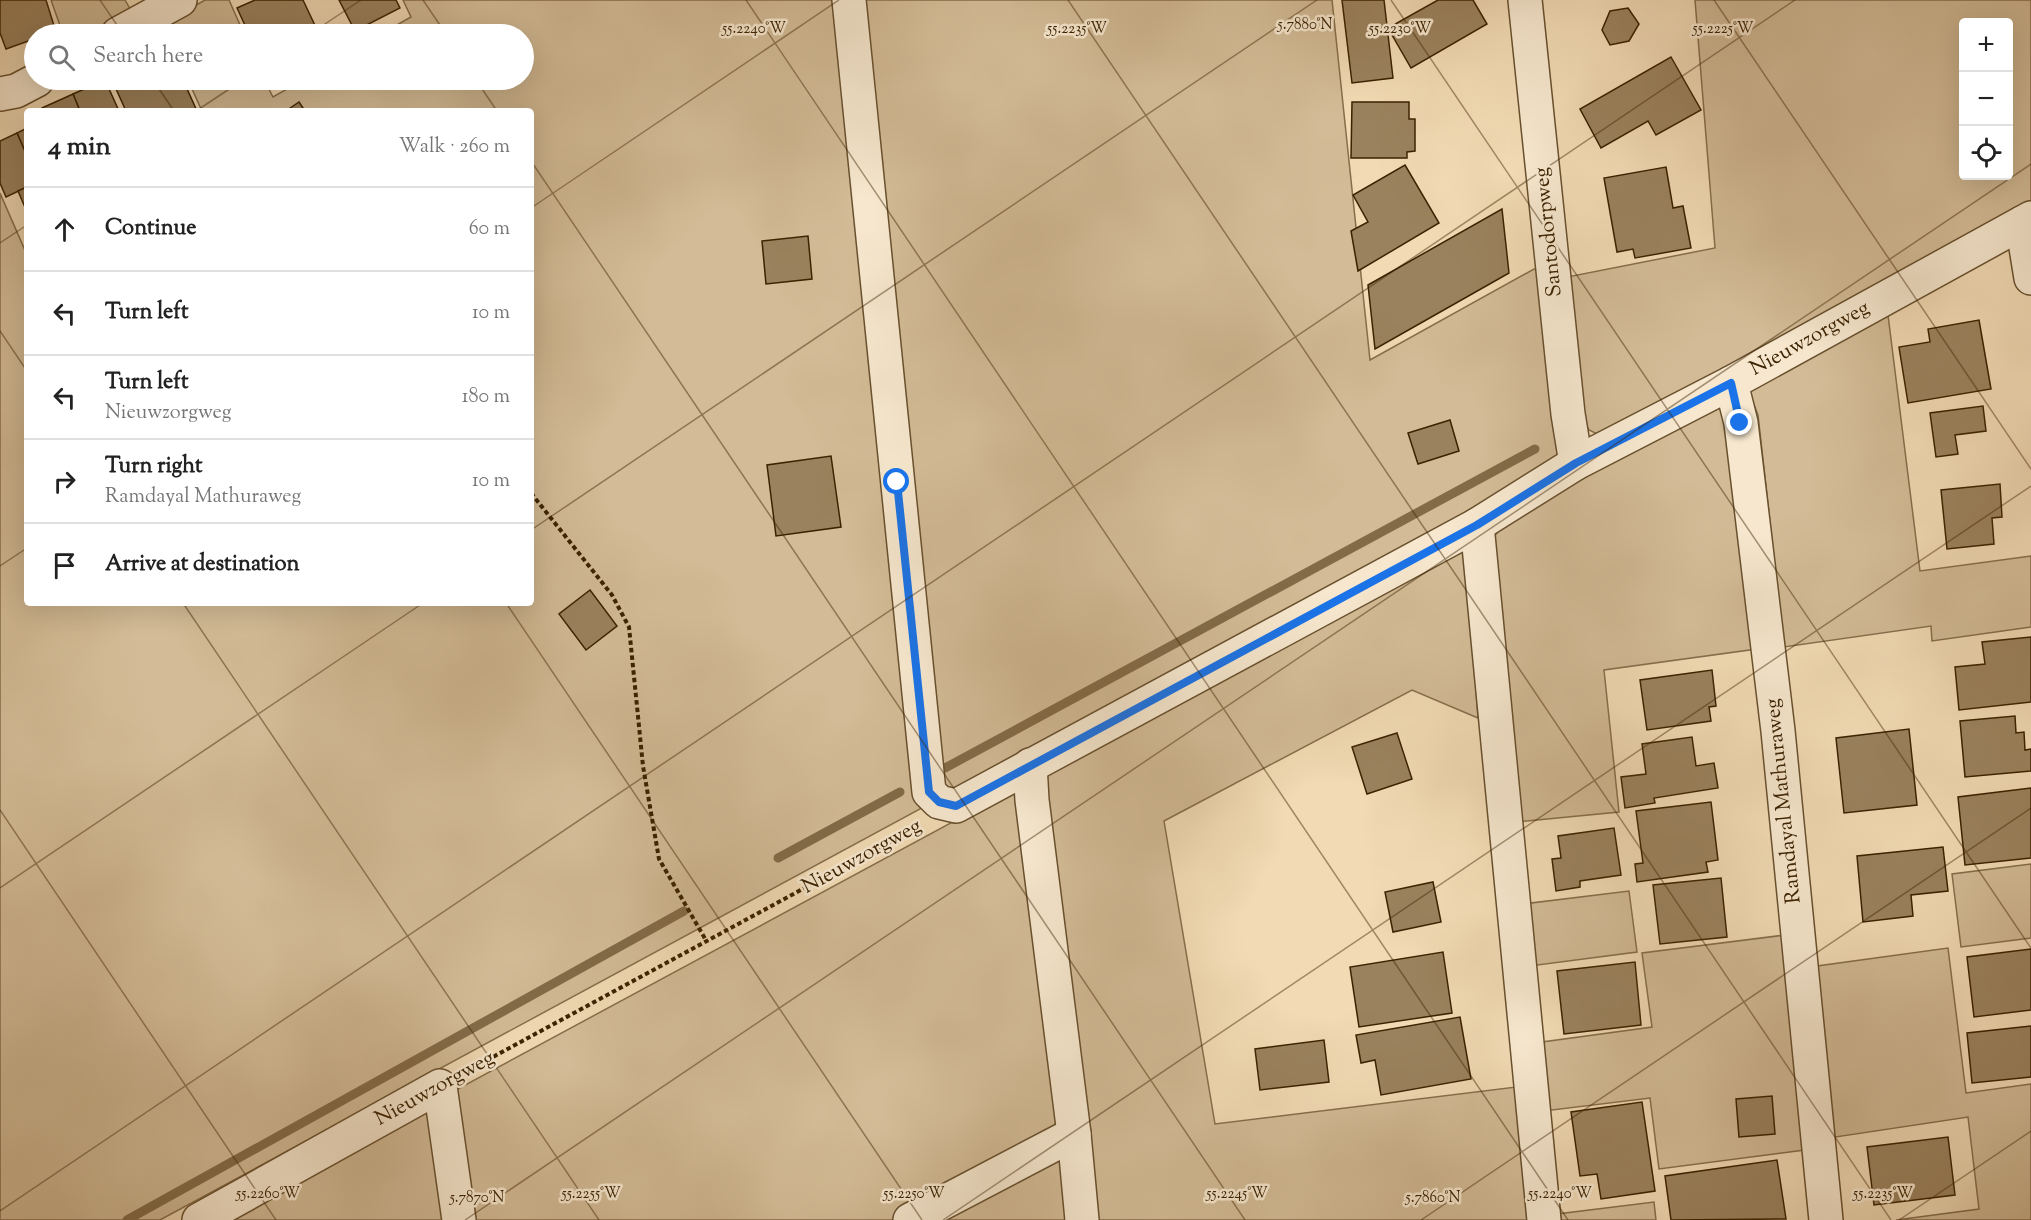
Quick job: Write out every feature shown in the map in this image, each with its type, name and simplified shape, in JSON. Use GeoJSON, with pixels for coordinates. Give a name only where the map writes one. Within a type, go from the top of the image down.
{"type":"FeatureCollection","features":[{"type":"Feature","properties":{"kind":"street"},"geometry":{"type":"LineString","coordinates":[[136,24],[180,0]]}},
{"type":"Feature","properties":{"kind":"street"},"geometry":{"type":"LineString","coordinates":[[849,0],[929,792],[939,802],[956,806]]}},
{"type":"Feature","properties":{"kind":"street","name":"Santodorpweg"},"geometry":{"type":"LineString","coordinates":[[1525,0],[1568,414],[1576,463]]}},
{"type":"Feature","properties":{"kind":"street"},"geometry":{"type":"LineString","coordinates":[[0,94],[24,87]]}},
{"type":"Feature","properties":{"kind":"street"},"geometry":{"type":"LineString","coordinates":[[2026,220],[2031,278]]}},
{"type":"Feature","properties":{"kind":"street","name":"Nieuwzorgweg"},"geometry":{"type":"LineString","coordinates":[[956,806],[1477,525],[1576,463],[1731,383],[2026,220]]}},
{"type":"Feature","properties":{"kind":"street","name":"Ramdayal Mathuraweg"},"geometry":{"type":"LineString","coordinates":[[1731,383],[1740,423],[1778,731],[1826,1220]]}},
{"type":"Feature","properties":{"kind":"street"},"geometry":{"type":"LineString","coordinates":[[1477,525],[1544,1220]]}},
{"type":"Feature","properties":{"kind":"street"},"geometry":{"type":"LineString","coordinates":[[1030,765],[1032,800],[1074,1134],[1082,1220]]}},
{"type":"Feature","properties":{"kind":"street"},"geometry":{"type":"LineString","coordinates":[[440,1086],[459,1220]]}},
{"type":"Feature","properties":{"kind":"street","name":"Nieuwzorgweg"},"geometry":{"type":"LineString","coordinates":[[199,1220],[440,1086]]}},
{"type":"Feature","properties":{"kind":"street"},"geometry":{"type":"LineString","coordinates":[[910,1220],[1074,1134]]}},
{"type":"Feature","properties":{"kind":"path"},"geometry":{"type":"LineString","coordinates":[[534,496],[612,595],[629,627],[643,766],[659,858],[706,942]]}},
{"type":"Feature","properties":{"kind":"path","name":"Nieuwzorgweg"},"geometry":{"type":"LineString","coordinates":[[440,1086],[956,806]]}},
{"type":"Feature","properties":{"kind":"shaded area"},"geometry":{"type":"Polygon","coordinates":[[[51,0],[125,0],[133,14],[116,24],[59,24],[51,0]]]}},
{"type":"Feature","properties":{"kind":"shaded area"},"geometry":{"type":"Polygon","coordinates":[[[205,0],[229,0],[240,24],[163,24],[205,0]]]}},
{"type":"Feature","properties":{"kind":"shaded area"},"geometry":{"type":"Polygon","coordinates":[[[403,0],[1332,0],[1370,360],[1534,269],[1542,271],[1562,454],[1554,466],[160,1220],[0,1220],[0,193],[24,248],[24,606],[534,606],[534,108],[201,108],[193,90],[269,90],[273,97],[285,90],[534,90],[534,24],[399,24],[411,17],[403,0]]]}},
{"type":"Feature","properties":{"kind":"shaded area"},"geometry":{"type":"Polygon","coordinates":[[[1695,0],[2031,0],[2031,202],[1736,368],[1599,435],[1589,430],[1581,416],[1567,277],[1715,248],[1695,0]]]}},
{"type":"Feature","properties":{"kind":"shaded area"},"geometry":{"type":"Polygon","coordinates":[[[1888,315],[1920,571],[2031,556],[2031,627],[1932,641],[1931,626],[1784,647],[1758,415],[1748,389],[1888,315]]]}},
{"type":"Feature","properties":{"kind":"shaded area"},"geometry":{"type":"Polygon","coordinates":[[[1719,405],[1728,408],[1764,648],[1604,670],[1619,812],[1516,822],[1492,539],[1512,515],[1719,405]]]}},
{"type":"Feature","properties":{"kind":"shaded area"},"geometry":{"type":"Polygon","coordinates":[[[1466,545],[1478,718],[1412,690],[1164,821],[1215,1124],[1516,1087],[1531,1220],[215,1220],[1466,545]]]}},
{"type":"Feature","properties":{"kind":"shaded area"},"geometry":{"type":"Polygon","coordinates":[[[2031,864],[2031,938],[1961,947],[1952,874],[2031,864]]]}},
{"type":"Feature","properties":{"kind":"shaded area"},"geometry":{"type":"Polygon","coordinates":[[[1629,891],[1637,952],[1530,966],[1523,904],[1629,891]]]}},
{"type":"Feature","properties":{"kind":"shaded area"},"geometry":{"type":"Polygon","coordinates":[[[1785,935],[1812,1149],[1659,1169],[1650,1098],[1544,1111],[1535,1043],[1652,1027],[1642,953],[1785,935]]]}},
{"type":"Feature","properties":{"kind":"shaded area"},"geometry":{"type":"Polygon","coordinates":[[[1948,948],[1966,1093],[2031,1084],[2031,1220],[1896,1220],[1979,1209],[1968,1117],[1829,1138],[1810,967],[1948,948]]]}},
{"type":"Feature","properties":{"kind":"shaded area"},"geometry":{"type":"Polygon","coordinates":[[[1654,1202],[1656,1220],[1549,1220],[1549,1215],[1654,1202]]]}},
{"type":"Feature","properties":{"kind":"building"},"geometry":{"type":"Polygon","coordinates":[[[0,0],[46,0],[54,24],[24,24],[24,43],[6,49],[0,33],[0,0]]]}},
{"type":"Feature","properties":{"kind":"building"},"geometry":{"type":"Polygon","coordinates":[[[255,0],[303,0],[314,24],[244,24],[237,8],[255,0]]]}},
{"type":"Feature","properties":{"kind":"building"},"geometry":{"type":"Polygon","coordinates":[[[339,0],[396,0],[400,8],[369,24],[351,24],[339,0]]]}},
{"type":"Feature","properties":{"kind":"building"},"geometry":{"type":"Polygon","coordinates":[[[1342,0],[1384,0],[1393,78],[1352,83],[1342,0]]]}},
{"type":"Feature","properties":{"kind":"building"},"geometry":{"type":"Polygon","coordinates":[[[1438,0],[1473,0],[1487,24],[1411,68],[1388,28],[1438,0]]]}},
{"type":"Feature","properties":{"kind":"building"},"geometry":{"type":"Polygon","coordinates":[[[1628,8],[1639,24],[1629,41],[1610,45],[1602,30],[1610,11],[1628,8]]]}},
{"type":"Feature","properties":{"kind":"building"},"geometry":{"type":"Polygon","coordinates":[[[1671,57],[1701,110],[1656,135],[1648,121],[1601,148],[1580,109],[1671,57]]]}},
{"type":"Feature","properties":{"kind":"building"},"geometry":{"type":"Polygon","coordinates":[[[82,90],[110,90],[118,108],[79,108],[73,94],[82,90]]]}},
{"type":"Feature","properties":{"kind":"building"},"geometry":{"type":"Polygon","coordinates":[[[117,90],[188,90],[196,108],[125,108],[117,90]]]}},
{"type":"Feature","properties":{"kind":"building"},"geometry":{"type":"Polygon","coordinates":[[[73,94],[79,108],[42,108],[73,94]]]}},
{"type":"Feature","properties":{"kind":"building"},"geometry":{"type":"Polygon","coordinates":[[[299,102],[303,108],[290,108],[299,102]]]}},
{"type":"Feature","properties":{"kind":"building"},"geometry":{"type":"Polygon","coordinates":[[[1352,102],[1409,102],[1409,119],[1415,119],[1415,151],[1407,152],[1407,158],[1351,158],[1352,102]]]}},
{"type":"Feature","properties":{"kind":"building"},"geometry":{"type":"Polygon","coordinates":[[[24,130],[24,149],[17,133],[24,130]]]}},
{"type":"Feature","properties":{"kind":"building"},"geometry":{"type":"Polygon","coordinates":[[[17,133],[24,149],[24,188],[6,197],[0,183],[0,141],[17,133]]]}},
{"type":"Feature","properties":{"kind":"building"},"geometry":{"type":"Polygon","coordinates":[[[1405,165],[1439,223],[1358,271],[1351,231],[1368,222],[1353,195],[1405,165]]]}},
{"type":"Feature","properties":{"kind":"building"},"geometry":{"type":"Polygon","coordinates":[[[1666,167],[1673,208],[1683,206],[1691,248],[1635,258],[1633,249],[1617,252],[1604,178],[1666,167]]]}},
{"type":"Feature","properties":{"kind":"building"},"geometry":{"type":"Polygon","coordinates":[[[24,188],[24,205],[18,191],[24,188]]]}},
{"type":"Feature","properties":{"kind":"building"},"geometry":{"type":"Polygon","coordinates":[[[1502,209],[1509,273],[1375,349],[1368,285],[1502,209]]]}},
{"type":"Feature","properties":{"kind":"building"},"geometry":{"type":"Polygon","coordinates":[[[808,236],[812,279],[766,284],[762,241],[808,236]]]}},
{"type":"Feature","properties":{"kind":"building"},"geometry":{"type":"Polygon","coordinates":[[[1979,320],[1991,389],[1908,403],[1899,347],[1930,342],[1928,329],[1979,320]]]}},
{"type":"Feature","properties":{"kind":"building"},"geometry":{"type":"Polygon","coordinates":[[[1983,406],[1986,431],[1955,435],[1958,454],[1936,457],[1930,413],[1983,406]]]}},
{"type":"Feature","properties":{"kind":"building"},"geometry":{"type":"Polygon","coordinates":[[[1450,420],[1459,451],[1418,464],[1408,433],[1450,420]]]}},
{"type":"Feature","properties":{"kind":"building"},"geometry":{"type":"Polygon","coordinates":[[[831,456],[841,527],[776,536],[767,465],[831,456]]]}},
{"type":"Feature","properties":{"kind":"building"},"geometry":{"type":"Polygon","coordinates":[[[2000,484],[2002,517],[1992,518],[1994,544],[1947,549],[1941,490],[2000,484]]]}},
{"type":"Feature","properties":{"kind":"building"},"geometry":{"type":"Polygon","coordinates":[[[590,590],[617,626],[586,650],[559,614],[590,590]]]}},
{"type":"Feature","properties":{"kind":"building"},"geometry":{"type":"Polygon","coordinates":[[[2031,637],[2031,702],[1959,710],[1955,667],[1985,664],[1982,642],[2031,637]]]}},
{"type":"Feature","properties":{"kind":"building"},"geometry":{"type":"Polygon","coordinates":[[[1712,670],[1716,706],[1709,707],[1711,721],[1647,730],[1640,680],[1712,670]]]}},
{"type":"Feature","properties":{"kind":"building"},"geometry":{"type":"Polygon","coordinates":[[[2015,716],[2016,733],[2024,732],[2025,750],[2031,749],[2031,771],[1965,777],[1960,721],[2015,716]]]}},
{"type":"Feature","properties":{"kind":"building"},"geometry":{"type":"Polygon","coordinates":[[[1909,729],[1917,805],[1844,813],[1836,738],[1909,729]]]}},
{"type":"Feature","properties":{"kind":"building"},"geometry":{"type":"Polygon","coordinates":[[[1397,733],[1412,779],[1367,794],[1352,747],[1397,733]]]}},
{"type":"Feature","properties":{"kind":"building"},"geometry":{"type":"Polygon","coordinates":[[[1692,737],[1696,766],[1714,763],[1718,788],[1654,798],[1655,803],[1625,808],[1621,777],[1646,774],[1642,744],[1692,737]]]}},
{"type":"Feature","properties":{"kind":"building"},"geometry":{"type":"Polygon","coordinates":[[[2031,788],[2031,858],[1965,865],[1958,797],[2031,788]]]}},
{"type":"Feature","properties":{"kind":"building"},"geometry":{"type":"Polygon","coordinates":[[[1711,802],[1718,860],[1706,862],[1708,872],[1637,882],[1635,864],[1643,863],[1636,811],[1711,802]]]}},
{"type":"Feature","properties":{"kind":"building"},"geometry":{"type":"Polygon","coordinates":[[[1614,828],[1621,875],[1580,881],[1580,887],[1556,891],[1552,859],[1561,858],[1558,836],[1614,828]]]}},
{"type":"Feature","properties":{"kind":"building"},"geometry":{"type":"Polygon","coordinates":[[[1943,847],[1948,891],[1911,895],[1913,916],[1863,922],[1857,856],[1943,847]]]}},
{"type":"Feature","properties":{"kind":"building"},"geometry":{"type":"Polygon","coordinates":[[[1721,878],[1727,937],[1660,944],[1653,885],[1721,878]]]}},
{"type":"Feature","properties":{"kind":"building"},"geometry":{"type":"Polygon","coordinates":[[[1433,882],[1441,922],[1393,932],[1385,892],[1433,882]]]}},
{"type":"Feature","properties":{"kind":"building"},"geometry":{"type":"Polygon","coordinates":[[[2031,949],[2031,1010],[1974,1017],[1967,957],[2031,949]]]}},
{"type":"Feature","properties":{"kind":"building"},"geometry":{"type":"Polygon","coordinates":[[[1443,952],[1452,1013],[1359,1027],[1350,967],[1443,952]]]}},
{"type":"Feature","properties":{"kind":"building"},"geometry":{"type":"Polygon","coordinates":[[[1635,962],[1641,1025],[1564,1034],[1557,971],[1635,962]]]}},
{"type":"Feature","properties":{"kind":"building"},"geometry":{"type":"Polygon","coordinates":[[[1460,1017],[1471,1079],[1381,1095],[1375,1060],[1361,1063],[1356,1035],[1460,1017]]]}},
{"type":"Feature","properties":{"kind":"building"},"geometry":{"type":"Polygon","coordinates":[[[2031,1026],[2031,1077],[1972,1083],[1967,1033],[2031,1026]]]}},
{"type":"Feature","properties":{"kind":"building"},"geometry":{"type":"Polygon","coordinates":[[[1324,1040],[1329,1082],[1260,1090],[1255,1049],[1324,1040]]]}},
{"type":"Feature","properties":{"kind":"building"},"geometry":{"type":"Polygon","coordinates":[[[1772,1096],[1775,1134],[1739,1137],[1736,1099],[1772,1096]]]}},
{"type":"Feature","properties":{"kind":"building"},"geometry":{"type":"Polygon","coordinates":[[[1642,1102],[1655,1191],[1601,1199],[1597,1174],[1580,1176],[1571,1112],[1642,1102]]]}},
{"type":"Feature","properties":{"kind":"building"},"geometry":{"type":"Polygon","coordinates":[[[1948,1137],[1955,1195],[1874,1205],[1867,1147],[1948,1137]]]}},
{"type":"Feature","properties":{"kind":"building"},"geometry":{"type":"Polygon","coordinates":[[[1777,1160],[1786,1219],[1671,1220],[1665,1176],[1777,1160]]]}},
{"type":"Feature","properties":{"kind":"waterway"},"geometry":{"type":"LineString","coordinates":[[945,768],[1535,449]]}},
{"type":"Feature","properties":{"kind":"waterway"},"geometry":{"type":"LineString","coordinates":[[778,858],[900,792]]}},
{"type":"Feature","properties":{"kind":"waterway"},"geometry":{"type":"LineString","coordinates":[[127,1220],[684,911]]}},
{"type":"Feature","properties":{"kind":"route"},"geometry":{"type":"LineString","coordinates":[[897,482],[929,792],[939,802],[956,806],[1477,525],[1576,463],[1731,383],[1740,423]]}}]}
